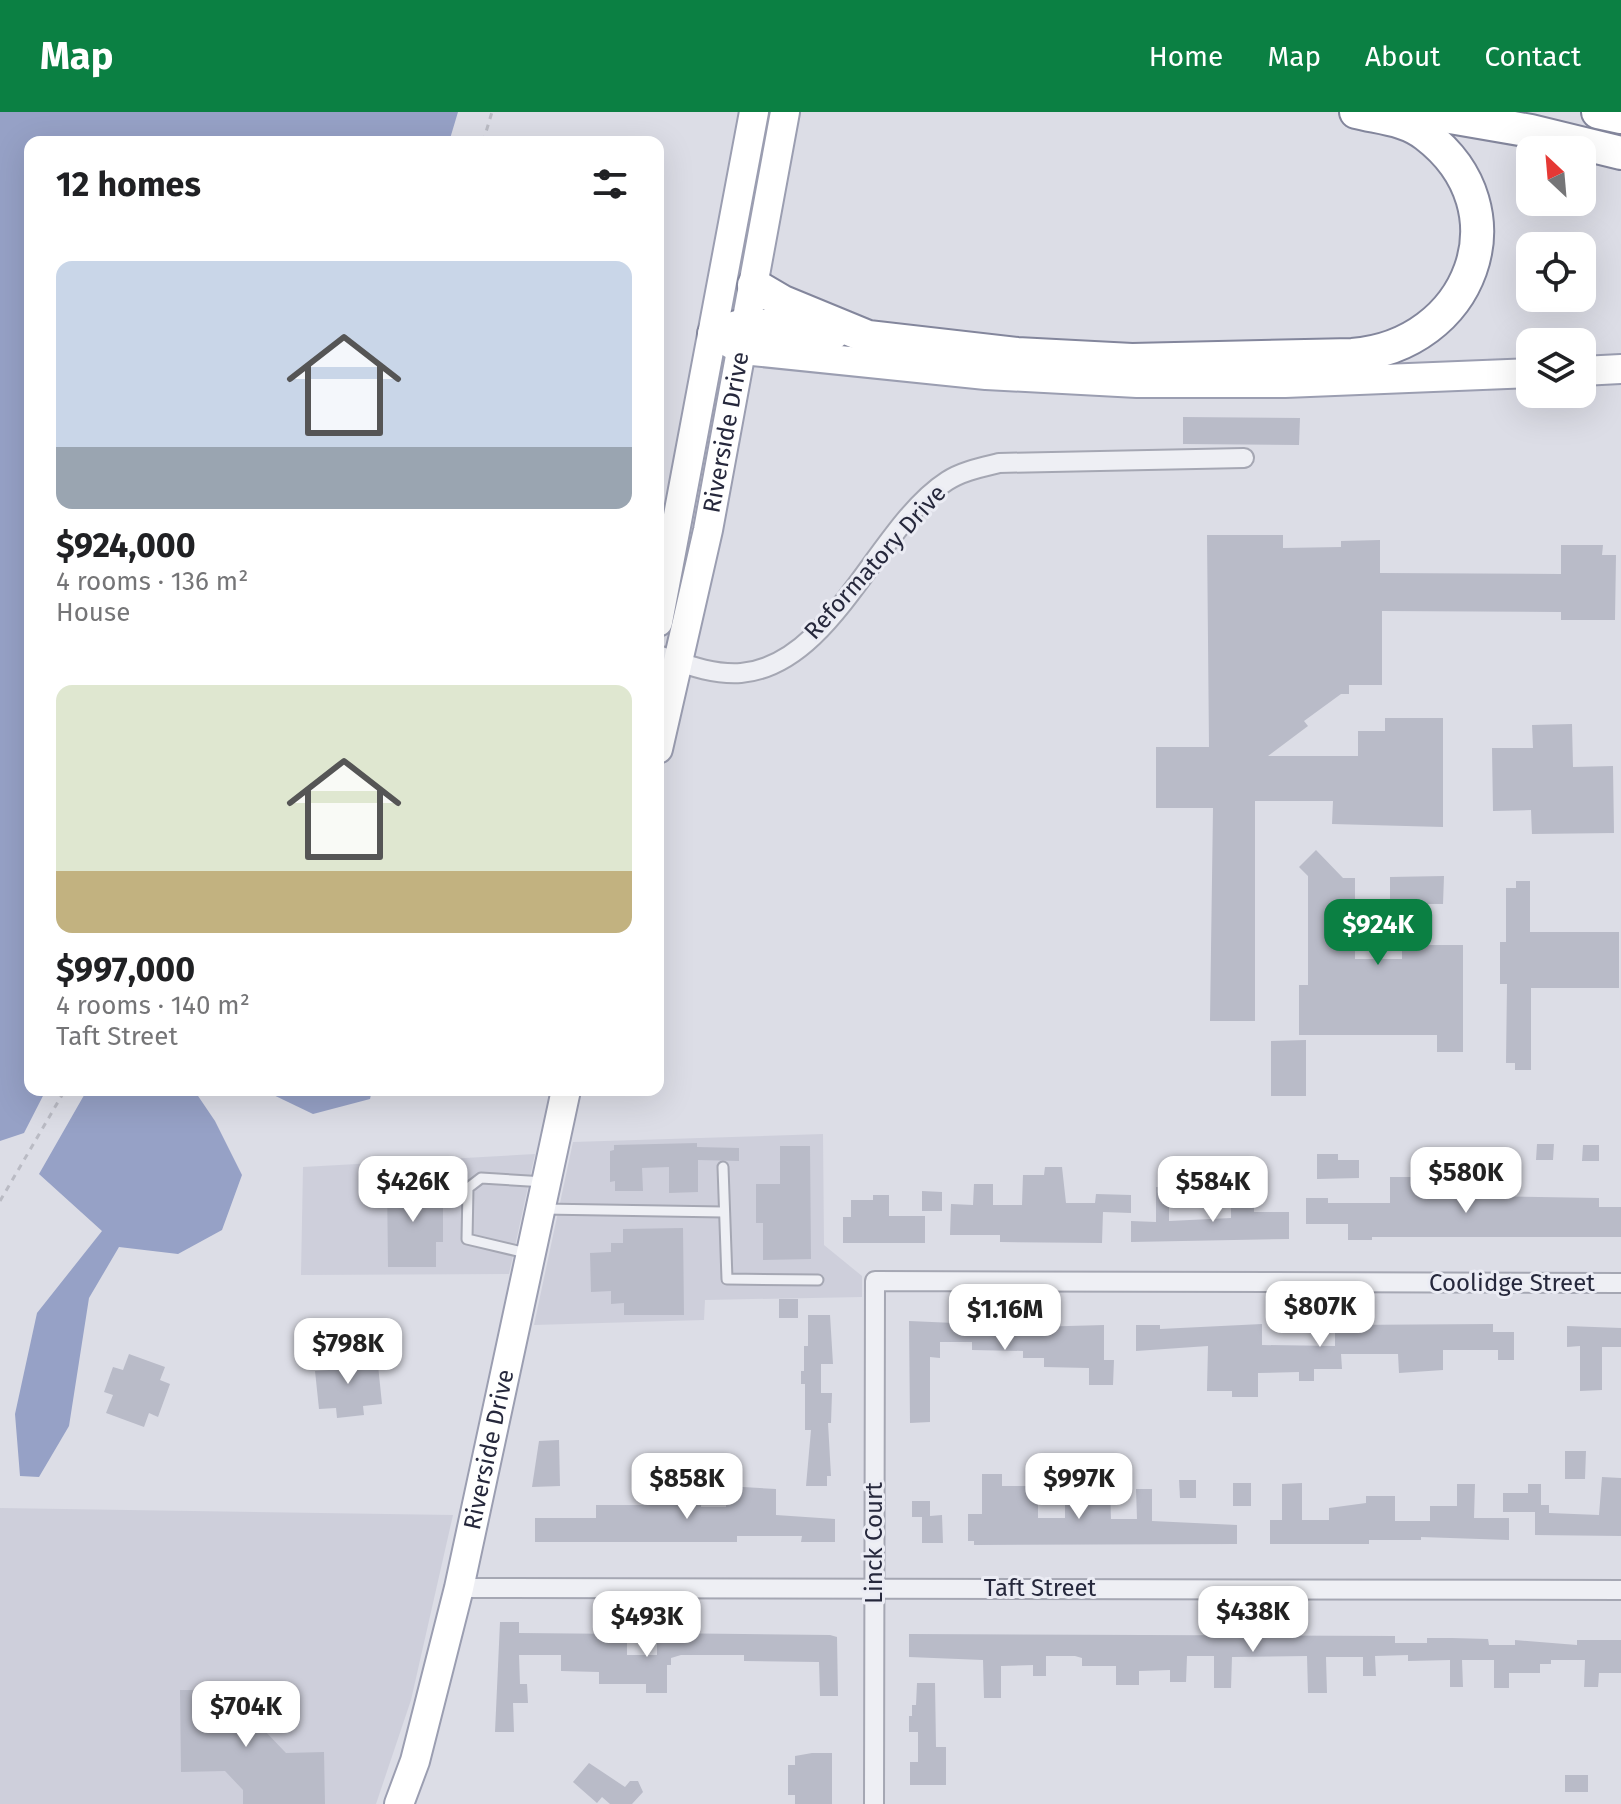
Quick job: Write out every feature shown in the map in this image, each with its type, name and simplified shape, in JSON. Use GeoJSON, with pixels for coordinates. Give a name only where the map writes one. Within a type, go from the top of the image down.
{"type":"FeatureCollection","features":[{"type":"Feature","properties":{"kind":"highway"},"geometry":{"type":"LineString","coordinates":[[714,334],[868,337],[1017,354],[1132,360],[1377,353],[1415,339],[1446,313],[1470,274],[1477,238],[1471,198],[1454,164],[1424,133],[1405,123],[1356,112]]}},
{"type":"Feature","properties":{"kind":"highway"},"geometry":{"type":"LineString","coordinates":[[1421,112],[1531,131],[1621,153]]}},
{"type":"Feature","properties":{"kind":"highway"},"geometry":{"type":"LineString","coordinates":[[1598,112],[1621,117]]}},
{"type":"Feature","properties":{"kind":"highway"},"geometry":{"type":"LineString","coordinates":[[754,285],[783,302],[868,337]]}},
{"type":"Feature","properties":{"kind":"main road","name":"Riverside Drive"},"geometry":{"type":"LineString","coordinates":[[664,591],[754,112]]}},
{"type":"Feature","properties":{"kind":"main road","name":"Riverside Drive"},"geometry":{"type":"LineString","coordinates":[[664,699],[669,658],[745,337],[785,112]]}},
{"type":"Feature","properties":{"kind":"main road"},"geometry":{"type":"LineString","coordinates":[[745,337],[986,375],[1137,383],[1285,383],[1516,374]]}},
{"type":"Feature","properties":{"kind":"main road"},"geometry":{"type":"LineString","coordinates":[[1596,370],[1621,369]]}},
{"type":"Feature","properties":{"kind":"main road","name":"Riverside Drive"},"geometry":{"type":"LineString","coordinates":[[399,1804],[415,1761],[459,1588],[565,1096]]}},
{"type":"Feature","properties":{"kind":"street","name":"Reformatory Drive"},"geometry":{"type":"LineString","coordinates":[[669,658],[711,672],[743,673],[779,660],[811,638],[920,506],[948,480],[974,470],[999,463],[1244,458]]}},
{"type":"Feature","properties":{"kind":"street","name":"Coolidge Street"},"geometry":{"type":"LineString","coordinates":[[875,1281],[1621,1283]]}},
{"type":"Feature","properties":{"kind":"street","name":"Linck Court"},"geometry":{"type":"LineString","coordinates":[[874,1804],[875,1281]]}},
{"type":"Feature","properties":{"kind":"street","name":"Taft Street"},"geometry":{"type":"LineString","coordinates":[[459,1588],[1621,1590]]}},
{"type":"Feature","properties":{"kind":"lane"},"geometry":{"type":"LineString","coordinates":[[723,1167],[727,1279],[818,1280]]}},
{"type":"Feature","properties":{"kind":"lane"},"geometry":{"type":"LineString","coordinates":[[530,1254],[467,1239],[468,1188],[481,1178],[542,1195],[723,1212]]}},
{"type":"Feature","properties":{"kind":"path"},"geometry":{"type":"LineString","coordinates":[[485,136],[492,112]]}},
{"type":"Feature","properties":{"kind":"path"},"geometry":{"type":"LineString","coordinates":[[0,1201],[61,1096]]}},
{"type":"Feature","properties":{"kind":"shaded area"},"geometry":{"type":"Polygon","coordinates":[[[823,1134],[824,1245],[862,1276],[862,1297],[705,1300],[704,1320],[534,1325],[573,1142],[823,1134]]]}},
{"type":"Feature","properties":{"kind":"shaded area"},"geometry":{"type":"Polygon","coordinates":[[[535,1154],[509,1274],[301,1275],[303,1167],[535,1154]]]}},
{"type":"Feature","properties":{"kind":"shaded area"},"geometry":{"type":"Polygon","coordinates":[[[0,1508],[453,1515],[411,1700],[376,1804],[0,1804],[0,1508]]]}},
{"type":"Feature","properties":{"kind":"water"},"geometry":{"type":"Polygon","coordinates":[[[0,112],[458,112],[451,136],[24,136],[24,1096],[43,1096],[24,1133],[0,1141],[0,112]]]}},
{"type":"Feature","properties":{"kind":"water"},"geometry":{"type":"Polygon","coordinates":[[[84,1096],[198,1096],[215,1121],[242,1175],[222,1230],[178,1254],[119,1247],[89,1298],[69,1426],[39,1477],[20,1476],[15,1414],[37,1313],[102,1231],[39,1174],[84,1096]]]}},
{"type":"Feature","properties":{"kind":"water"},"geometry":{"type":"Polygon","coordinates":[[[276,1096],[371,1096],[370,1099],[313,1114],[276,1096]]]}},
{"type":"Feature","properties":{"kind":"building"},"geometry":{"type":"Polygon","coordinates":[[[1183,417],[1300,418],[1299,445],[1183,444],[1183,417]]]}},
{"type":"Feature","properties":{"kind":"building"},"geometry":{"type":"Polygon","coordinates":[[[1207,535],[1283,535],[1283,548],[1341,547],[1341,541],[1380,540],[1380,573],[1561,574],[1561,545],[1603,545],[1602,555],[1616,555],[1615,620],[1561,620],[1561,612],[1382,611],[1382,685],[1349,685],[1349,694],[1341,694],[1304,721],[1308,726],[1268,756],[1358,756],[1358,731],[1385,731],[1385,718],[1443,718],[1443,827],[1332,824],[1333,801],[1255,801],[1255,1021],[1210,1021],[1213,808],[1156,808],[1156,747],[1209,747],[1207,535]]]}},
{"type":"Feature","properties":{"kind":"building"},"geometry":{"type":"Polygon","coordinates":[[[1572,724],[1573,767],[1613,766],[1614,833],[1532,834],[1531,810],[1493,811],[1492,748],[1533,748],[1532,725],[1572,724]]]}},
{"type":"Feature","properties":{"kind":"building"},"geometry":{"type":"Polygon","coordinates":[[[1316,850],[1343,878],[1355,878],[1355,959],[1402,959],[1402,945],[1414,945],[1414,905],[1390,906],[1390,877],[1444,876],[1443,904],[1426,904],[1427,945],[1463,945],[1463,1052],[1437,1052],[1437,1035],[1299,1035],[1299,985],[1308,985],[1308,876],[1299,867],[1316,850]]]}},
{"type":"Feature","properties":{"kind":"building"},"geometry":{"type":"Polygon","coordinates":[[[1516,881],[1530,881],[1530,932],[1619,932],[1619,988],[1531,988],[1531,1070],[1515,1070],[1515,1063],[1506,1063],[1507,984],[1500,984],[1500,942],[1506,942],[1506,888],[1516,888],[1516,881]]]}},
{"type":"Feature","properties":{"kind":"building"},"geometry":{"type":"Polygon","coordinates":[[[1306,1040],[1306,1096],[1271,1096],[1271,1041],[1306,1040]]]}},
{"type":"Feature","properties":{"kind":"building"},"geometry":{"type":"Polygon","coordinates":[[[697,1143],[697,1147],[739,1148],[739,1161],[698,1160],[698,1192],[669,1193],[669,1167],[642,1168],[643,1191],[615,1191],[615,1181],[610,1182],[610,1151],[614,1150],[614,1145],[697,1143]]]}},
{"type":"Feature","properties":{"kind":"building"},"geometry":{"type":"Polygon","coordinates":[[[1537,1144],[1554,1144],[1553,1160],[1536,1160],[1537,1144]]]}},
{"type":"Feature","properties":{"kind":"building"},"geometry":{"type":"Polygon","coordinates":[[[1583,1145],[1599,1145],[1599,1161],[1582,1161],[1583,1145]]]}},
{"type":"Feature","properties":{"kind":"building"},"geometry":{"type":"Polygon","coordinates":[[[780,1146],[810,1146],[811,1259],[763,1260],[763,1223],[756,1223],[756,1184],[780,1184],[780,1146]]]}},
{"type":"Feature","properties":{"kind":"building"},"geometry":{"type":"Polygon","coordinates":[[[1317,1154],[1338,1154],[1338,1160],[1359,1160],[1359,1178],[1317,1179],[1317,1154]]]}},
{"type":"Feature","properties":{"kind":"building"},"geometry":{"type":"Polygon","coordinates":[[[1045,1167],[1062,1167],[1066,1203],[1095,1203],[1096,1194],[1131,1195],[1131,1213],[1103,1212],[1102,1243],[1000,1242],[1000,1235],[950,1235],[951,1204],[973,1205],[974,1184],[993,1184],[993,1205],[1022,1205],[1023,1175],[1044,1175],[1045,1167]]]}},
{"type":"Feature","properties":{"kind":"building"},"geometry":{"type":"Polygon","coordinates":[[[1390,1177],[1411,1177],[1411,1188],[1437,1187],[1437,1180],[1451,1180],[1451,1186],[1486,1186],[1486,1196],[1599,1198],[1599,1207],[1621,1207],[1621,1237],[1372,1237],[1372,1240],[1348,1240],[1348,1224],[1306,1224],[1306,1198],[1328,1198],[1328,1203],[1390,1203],[1390,1177]]]}},
{"type":"Feature","properties":{"kind":"building"},"geometry":{"type":"Polygon","coordinates":[[[435,1180],[435,1206],[443,1206],[443,1242],[436,1242],[436,1267],[388,1267],[387,1181],[435,1180]]]}},
{"type":"Feature","properties":{"kind":"building"},"geometry":{"type":"Polygon","coordinates":[[[1156,1187],[1169,1187],[1169,1221],[1231,1218],[1231,1195],[1254,1195],[1254,1212],[1289,1212],[1289,1239],[1131,1242],[1131,1221],[1156,1222],[1156,1187]]]}},
{"type":"Feature","properties":{"kind":"building"},"geometry":{"type":"Polygon","coordinates":[[[922,1191],[942,1192],[942,1211],[922,1211],[922,1191]]]}},
{"type":"Feature","properties":{"kind":"building"},"geometry":{"type":"Polygon","coordinates":[[[873,1195],[889,1195],[889,1216],[925,1216],[925,1243],[843,1243],[843,1217],[851,1217],[851,1200],[873,1200],[873,1195]]]}},
{"type":"Feature","properties":{"kind":"building"},"geometry":{"type":"Polygon","coordinates":[[[683,1228],[684,1315],[624,1315],[624,1303],[611,1304],[611,1291],[591,1292],[590,1253],[611,1252],[611,1243],[623,1243],[623,1229],[683,1228]]]}},
{"type":"Feature","properties":{"kind":"building"},"geometry":{"type":"Polygon","coordinates":[[[779,1299],[798,1299],[798,1318],[779,1318],[779,1299]]]}},
{"type":"Feature","properties":{"kind":"building"},"geometry":{"type":"Polygon","coordinates":[[[808,1315],[830,1315],[833,1364],[821,1364],[821,1393],[832,1393],[831,1423],[828,1423],[831,1476],[827,1476],[827,1486],[806,1486],[811,1430],[805,1430],[805,1384],[801,1384],[801,1371],[804,1371],[804,1346],[808,1346],[808,1315]]]}},
{"type":"Feature","properties":{"kind":"building"},"geometry":{"type":"Polygon","coordinates":[[[909,1321],[1000,1325],[1000,1328],[1104,1325],[1104,1360],[1114,1360],[1113,1385],[1089,1385],[1089,1368],[1044,1367],[1044,1358],[1023,1358],[1023,1351],[972,1350],[972,1342],[940,1342],[940,1358],[930,1357],[930,1422],[910,1423],[909,1321]]]}},
{"type":"Feature","properties":{"kind":"building"},"geometry":{"type":"Polygon","coordinates":[[[1262,1324],[1262,1345],[1335,1346],[1335,1328],[1340,1325],[1493,1324],[1493,1332],[1514,1332],[1514,1360],[1498,1360],[1498,1350],[1443,1350],[1443,1370],[1399,1373],[1398,1354],[1341,1354],[1342,1369],[1314,1369],[1314,1381],[1299,1381],[1299,1372],[1258,1373],[1258,1397],[1232,1397],[1232,1391],[1207,1391],[1208,1346],[1136,1351],[1136,1325],[1160,1325],[1160,1329],[1262,1324]]]}},
{"type":"Feature","properties":{"kind":"building"},"geometry":{"type":"Polygon","coordinates":[[[1567,1326],[1621,1328],[1621,1347],[1602,1347],[1602,1390],[1580,1391],[1580,1346],[1567,1347],[1567,1326]]]}},
{"type":"Feature","properties":{"kind":"building"},"geometry":{"type":"Polygon","coordinates":[[[129,1354],[165,1367],[160,1380],[170,1384],[158,1417],[149,1413],[144,1427],[106,1413],[113,1395],[104,1392],[113,1367],[123,1370],[129,1354]]]}},
{"type":"Feature","properties":{"kind":"building"},"geometry":{"type":"Polygon","coordinates":[[[363,1356],[364,1366],[378,1365],[382,1404],[363,1406],[364,1415],[337,1418],[336,1408],[319,1409],[315,1371],[329,1370],[328,1359],[363,1356]]]}},
{"type":"Feature","properties":{"kind":"building"},"geometry":{"type":"Polygon","coordinates":[[[559,1440],[560,1486],[532,1487],[539,1441],[559,1440]]]}},
{"type":"Feature","properties":{"kind":"building"},"geometry":{"type":"Polygon","coordinates":[[[1565,1451],[1586,1451],[1585,1479],[1565,1479],[1565,1451]]]}},
{"type":"Feature","properties":{"kind":"building"},"geometry":{"type":"Polygon","coordinates":[[[982,1474],[1002,1474],[1002,1486],[1038,1486],[1038,1518],[1065,1518],[1065,1495],[1095,1495],[1095,1490],[1110,1489],[1111,1519],[1137,1519],[1136,1489],[1152,1489],[1152,1521],[1237,1525],[1237,1544],[974,1545],[974,1541],[968,1541],[968,1514],[982,1514],[982,1474]]]}},
{"type":"Feature","properties":{"kind":"building"},"geometry":{"type":"Polygon","coordinates":[[[1602,1477],[1621,1478],[1621,1536],[1535,1535],[1535,1512],[1503,1512],[1503,1493],[1528,1493],[1528,1484],[1541,1484],[1541,1505],[1549,1505],[1549,1513],[1599,1515],[1602,1477]]]}},
{"type":"Feature","properties":{"kind":"building"},"geometry":{"type":"Polygon","coordinates":[[[1179,1480],[1196,1480],[1196,1498],[1180,1498],[1179,1480]]]}},
{"type":"Feature","properties":{"kind":"building"},"geometry":{"type":"Polygon","coordinates":[[[1233,1483],[1251,1483],[1251,1506],[1233,1506],[1233,1483]]]}},
{"type":"Feature","properties":{"kind":"building"},"geometry":{"type":"Polygon","coordinates":[[[1302,1483],[1302,1520],[1329,1520],[1329,1508],[1366,1503],[1366,1496],[1395,1496],[1395,1521],[1430,1521],[1430,1506],[1457,1506],[1457,1484],[1475,1484],[1474,1518],[1509,1518],[1509,1540],[1421,1537],[1421,1540],[1369,1540],[1369,1544],[1270,1544],[1270,1520],[1282,1520],[1282,1484],[1302,1483]]]}},
{"type":"Feature","properties":{"kind":"building"},"geometry":{"type":"Polygon","coordinates":[[[726,1486],[776,1489],[776,1515],[835,1519],[835,1542],[801,1542],[802,1536],[737,1536],[737,1542],[535,1542],[535,1518],[596,1518],[596,1505],[648,1505],[648,1491],[679,1489],[702,1489],[701,1507],[726,1507],[726,1486]]]}},
{"type":"Feature","properties":{"kind":"building"},"geometry":{"type":"Polygon","coordinates":[[[912,1501],[930,1501],[930,1516],[942,1515],[943,1543],[922,1543],[922,1517],[912,1517],[912,1501]]]}},
{"type":"Feature","properties":{"kind":"building"},"geometry":{"type":"Polygon","coordinates":[[[500,1622],[519,1622],[519,1633],[627,1634],[627,1655],[657,1655],[657,1633],[830,1635],[837,1637],[838,1696],[820,1696],[819,1662],[744,1661],[744,1655],[681,1655],[671,1658],[671,1665],[667,1665],[667,1693],[646,1693],[646,1684],[599,1684],[599,1672],[561,1671],[561,1655],[519,1655],[520,1684],[527,1684],[528,1703],[513,1703],[514,1732],[495,1732],[500,1622]]]}},
{"type":"Feature","properties":{"kind":"building"},"geometry":{"type":"Polygon","coordinates":[[[909,1634],[1395,1636],[1395,1643],[1427,1643],[1427,1638],[1452,1638],[1488,1639],[1489,1645],[1515,1645],[1515,1640],[1577,1645],[1577,1640],[1621,1640],[1621,1673],[1599,1673],[1598,1687],[1584,1687],[1585,1660],[1551,1660],[1551,1664],[1540,1664],[1540,1673],[1509,1673],[1509,1688],[1494,1688],[1494,1660],[1462,1660],[1463,1687],[1450,1687],[1450,1660],[1408,1661],[1408,1655],[1375,1656],[1376,1676],[1363,1676],[1363,1657],[1326,1657],[1327,1693],[1308,1693],[1307,1656],[1232,1657],[1231,1688],[1214,1688],[1214,1656],[1187,1656],[1186,1682],[1170,1682],[1170,1670],[1139,1671],[1139,1685],[1116,1685],[1116,1666],[1082,1666],[1082,1658],[1075,1656],[1046,1656],[1046,1676],[1033,1676],[1033,1665],[1001,1666],[1001,1698],[984,1698],[983,1660],[909,1657],[909,1634]]]}},
{"type":"Feature","properties":{"kind":"building"},"geometry":{"type":"Polygon","coordinates":[[[917,1683],[935,1683],[936,1747],[946,1747],[946,1785],[910,1785],[910,1762],[918,1762],[918,1732],[909,1732],[909,1716],[912,1716],[912,1705],[916,1705],[917,1683]]]}},
{"type":"Feature","properties":{"kind":"building"},"geometry":{"type":"Polygon","coordinates":[[[180,1690],[262,1690],[263,1729],[286,1753],[324,1752],[325,1804],[243,1804],[243,1790],[225,1771],[181,1772],[180,1690]]]}},
{"type":"Feature","properties":{"kind":"building"},"geometry":{"type":"Polygon","coordinates":[[[832,1753],[832,1804],[795,1804],[795,1795],[788,1795],[788,1765],[795,1765],[795,1756],[832,1753]]]}},
{"type":"Feature","properties":{"kind":"building"},"geometry":{"type":"Polygon","coordinates":[[[589,1763],[625,1787],[630,1781],[638,1781],[643,1792],[632,1804],[610,1804],[602,1797],[597,1803],[573,1782],[589,1763]]]}},
{"type":"Feature","properties":{"kind":"building"},"geometry":{"type":"Polygon","coordinates":[[[1565,1775],[1588,1775],[1588,1792],[1565,1792],[1565,1775]]]}}]}
